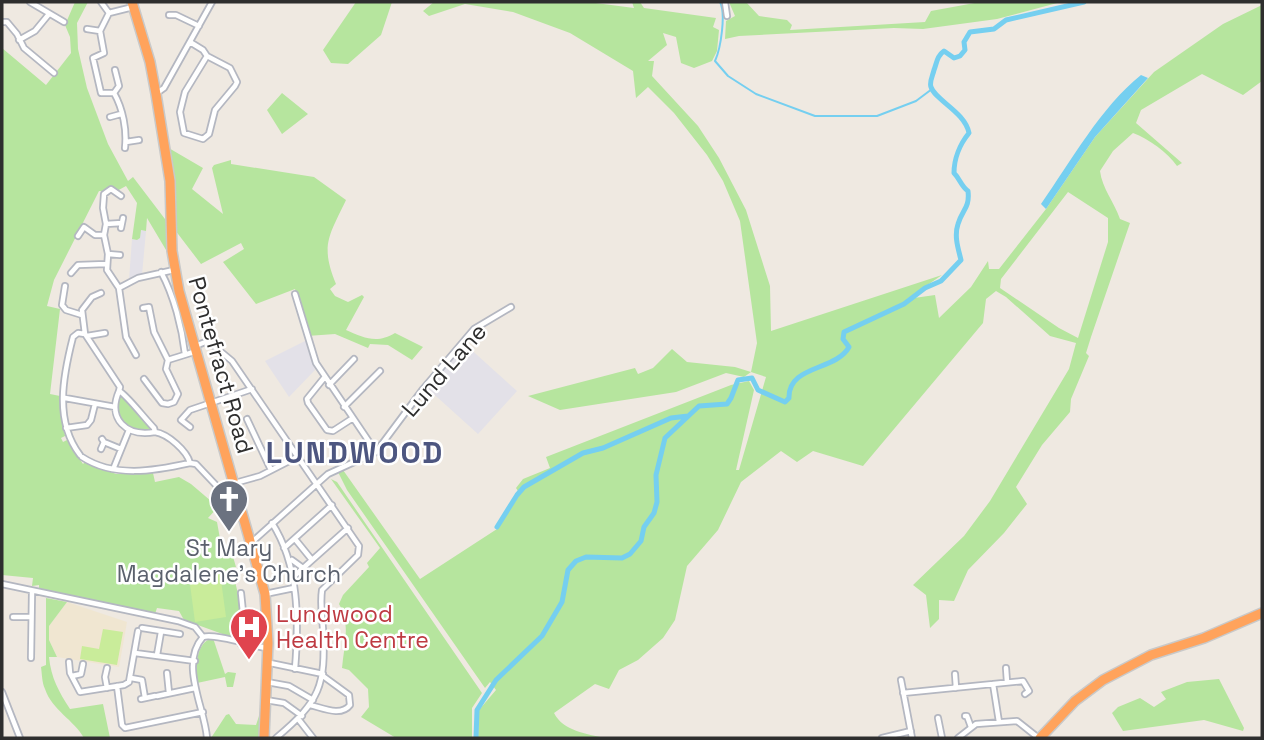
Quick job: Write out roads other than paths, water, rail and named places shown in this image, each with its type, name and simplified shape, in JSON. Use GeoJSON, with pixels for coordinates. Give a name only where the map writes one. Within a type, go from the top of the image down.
{"type":"FeatureCollection","features":[{"type":"Feature","properties":{"kind":"highway","name":"Pontefract Road"},"geometry":{"type":"LineString","coordinates":[[133,4],[148,54],[156,94],[170,181],[175,270],[181,301],[265,594],[268,648],[264,738]]}},
{"type":"Feature","properties":{"kind":"highway"},"geometry":{"type":"LineString","coordinates":[[1087,688],[1151,655],[1204,638],[1262,612]]}},
{"type":"Feature","properties":{"kind":"highway"},"geometry":{"type":"LineString","coordinates":[[1037,738],[1073,699],[1138,655],[1175,641],[1214,634]]}},
{"type":"Feature","properties":{"kind":"highway"},"geometry":{"type":"LineString","coordinates":[[1138,655],[1151,655]]}},
{"type":"Feature","properties":{"kind":"street"},"geometry":{"type":"LineString","coordinates":[[33,2],[64,22]]}},
{"type":"Feature","properties":{"kind":"street"},"geometry":{"type":"LineString","coordinates":[[100,2],[109,13]]}},
{"type":"Feature","properties":{"kind":"street"},"geometry":{"type":"LineString","coordinates":[[156,94],[164,88],[212,2]]}},
{"type":"Feature","properties":{"kind":"street"},"geometry":{"type":"LineString","coordinates":[[725,2],[727,16]]}},
{"type":"Feature","properties":{"kind":"street"},"geometry":{"type":"LineString","coordinates":[[114,93],[101,93],[93,58],[104,53],[100,31],[109,13],[133,4]]}},
{"type":"Feature","properties":{"kind":"street"},"geometry":{"type":"LineString","coordinates":[[19,40],[35,31],[49,14]]}},
{"type":"Feature","properties":{"kind":"street"},"geometry":{"type":"LineString","coordinates":[[169,15],[176,15],[199,26]]}},
{"type":"Feature","properties":{"kind":"street"},"geometry":{"type":"LineString","coordinates":[[2,22],[7,22],[24,48],[52,69]]}},
{"type":"Feature","properties":{"kind":"street"},"geometry":{"type":"LineString","coordinates":[[87,29],[100,31]]}},
{"type":"Feature","properties":{"kind":"street"},"geometry":{"type":"LineString","coordinates":[[190,42],[207,56],[230,68],[237,82],[215,110],[209,134],[203,139],[184,133],[180,113],[185,92],[207,56]]}},
{"type":"Feature","properties":{"kind":"street"},"geometry":{"type":"LineString","coordinates":[[114,93],[119,86],[115,70]]}},
{"type":"Feature","properties":{"kind":"street"},"geometry":{"type":"LineString","coordinates":[[114,93],[124,120],[125,145],[139,140]]}},
{"type":"Feature","properties":{"kind":"street"},"geometry":{"type":"LineString","coordinates":[[110,117],[121,114]]}},
{"type":"Feature","properties":{"kind":"street"},"geometry":{"type":"LineString","coordinates":[[121,196],[116,190],[107,187],[104,194],[104,235],[108,254],[106,264],[109,276],[119,288],[126,337],[136,355]]}},
{"type":"Feature","properties":{"kind":"street"},"geometry":{"type":"LineString","coordinates":[[106,224],[122,223]]}},
{"type":"Feature","properties":{"kind":"street"},"geometry":{"type":"LineString","coordinates":[[78,236],[84,227],[95,235],[104,235]]}},
{"type":"Feature","properties":{"kind":"street"},"geometry":{"type":"LineString","coordinates":[[108,254],[120,255]]}},
{"type":"Feature","properties":{"kind":"street"},"geometry":{"type":"LineString","coordinates":[[71,273],[75,264],[106,264]]}},
{"type":"Feature","properties":{"kind":"street"},"geometry":{"type":"LineString","coordinates":[[119,288],[138,278],[175,270]]}},
{"type":"Feature","properties":{"kind":"street","name":"Pontefract Road"},"geometry":{"type":"LineString","coordinates":[[161,272],[170,288],[185,344],[185,355]]}},
{"type":"Feature","properties":{"kind":"street"},"geometry":{"type":"LineString","coordinates":[[65,286],[62,305],[66,310],[82,316]]}},
{"type":"Feature","properties":{"kind":"street"},"geometry":{"type":"LineString","coordinates":[[101,293],[86,304],[82,316],[86,335],[120,387],[115,407],[119,420],[129,430],[163,434],[188,456],[190,463]]}},
{"type":"Feature","properties":{"kind":"street"},"geometry":{"type":"LineString","coordinates":[[295,294],[316,363],[376,452]]}},
{"type":"Feature","properties":{"kind":"street"},"geometry":{"type":"LineString","coordinates":[[143,308],[149,307],[154,332],[167,360],[166,369],[178,394],[174,401],[162,403],[144,379]]}},
{"type":"Feature","properties":{"kind":"street","name":"Lund Lane"},"geometry":{"type":"LineString","coordinates":[[251,542],[317,483],[338,469],[376,452],[423,389],[474,329],[510,307]]}},
{"type":"Feature","properties":{"kind":"street"},"geometry":{"type":"LineString","coordinates":[[105,333],[78,333],[73,337],[63,403],[66,428],[73,446],[81,456],[102,468],[114,467],[123,470],[196,464],[230,500],[239,499]]}},
{"type":"Feature","properties":{"kind":"street"},"geometry":{"type":"LineString","coordinates":[[167,360],[185,355],[208,341],[223,351],[253,389],[357,541],[357,556],[322,590],[323,675],[311,702],[300,718],[276,738]]}},
{"type":"Feature","properties":{"kind":"street"},"geometry":{"type":"LineString","coordinates":[[329,385],[354,359]]}},
{"type":"Feature","properties":{"kind":"street"},"geometry":{"type":"LineString","coordinates":[[344,407],[380,371]]}},
{"type":"Feature","properties":{"kind":"street"},"geometry":{"type":"LineString","coordinates":[[324,378],[307,400],[327,430],[333,431],[353,418]]}},
{"type":"Feature","properties":{"kind":"street"},"geometry":{"type":"LineString","coordinates":[[190,427],[179,418],[190,410],[253,389]]}},
{"type":"Feature","properties":{"kind":"street"},"geometry":{"type":"LineString","coordinates":[[119,391],[124,393],[155,432]]}},
{"type":"Feature","properties":{"kind":"street"},"geometry":{"type":"LineString","coordinates":[[65,398],[115,407]]}},
{"type":"Feature","properties":{"kind":"street"},"geometry":{"type":"LineString","coordinates":[[66,428],[88,425],[95,404]]}},
{"type":"Feature","properties":{"kind":"street"},"geometry":{"type":"LineString","coordinates":[[247,419],[271,470]]}},
{"type":"Feature","properties":{"kind":"street"},"geometry":{"type":"LineString","coordinates":[[114,467],[129,430]]}},
{"type":"Feature","properties":{"kind":"street"},"geometry":{"type":"LineString","coordinates":[[101,449],[103,441],[121,449]]}},
{"type":"Feature","properties":{"kind":"street"},"geometry":{"type":"LineString","coordinates":[[234,483],[271,470],[299,456]]}},
{"type":"Feature","properties":{"kind":"street"},"geometry":{"type":"LineString","coordinates":[[284,548],[332,505]]}},
{"type":"Feature","properties":{"kind":"street"},"geometry":{"type":"LineString","coordinates":[[272,523],[284,548],[294,588],[298,638],[295,668]]}},
{"type":"Feature","properties":{"kind":"street"},"geometry":{"type":"LineString","coordinates":[[292,578],[348,528]]}},
{"type":"Feature","properties":{"kind":"street"},"geometry":{"type":"LineString","coordinates":[[295,539],[312,560]]}},
{"type":"Feature","properties":{"kind":"street"},"geometry":{"type":"LineString","coordinates":[[292,560],[303,568]]}},
{"type":"Feature","properties":{"kind":"street"},"geometry":{"type":"LineString","coordinates":[[2,584],[178,621],[195,627],[204,637]]}},
{"type":"Feature","properties":{"kind":"street"},"geometry":{"type":"LineString","coordinates":[[265,594],[294,588]]}},
{"type":"Feature","properties":{"kind":"street"},"geometry":{"type":"LineString","coordinates":[[31,658],[32,592]]}},
{"type":"Feature","properties":{"kind":"street"},"geometry":{"type":"LineString","coordinates":[[241,593],[244,622],[241,644]]}},
{"type":"Feature","properties":{"kind":"street"},"geometry":{"type":"LineString","coordinates":[[13,617],[31,617]]}},
{"type":"Feature","properties":{"kind":"street"},"geometry":{"type":"LineString","coordinates":[[69,662],[72,677],[81,692],[117,687],[126,684],[131,678],[140,630],[180,634]]}},
{"type":"Feature","properties":{"kind":"street"},"geometry":{"type":"LineString","coordinates":[[157,655],[161,632]]}},
{"type":"Feature","properties":{"kind":"street"},"geometry":{"type":"LineString","coordinates":[[207,738],[203,712],[195,688],[198,645],[204,637],[214,635],[241,644],[268,648]]}},
{"type":"Feature","properties":{"kind":"street"},"geometry":{"type":"LineString","coordinates":[[135,653],[195,661]]}},
{"type":"Feature","properties":{"kind":"street"},"geometry":{"type":"LineString","coordinates":[[266,682],[289,687],[311,702],[341,712],[350,705],[349,695],[323,675],[270,663]]}},
{"type":"Feature","properties":{"kind":"street"},"geometry":{"type":"LineString","coordinates":[[72,677],[81,674],[83,664]]}},
{"type":"Feature","properties":{"kind":"street"},"geometry":{"type":"LineString","coordinates":[[1006,668],[1007,682]]}},
{"type":"Feature","properties":{"kind":"street"},"geometry":{"type":"LineString","coordinates":[[107,688],[108,672]]}},
{"type":"Feature","properties":{"kind":"street"},"geometry":{"type":"LineString","coordinates":[[167,673],[169,693]]}},
{"type":"Feature","properties":{"kind":"street"},"geometry":{"type":"LineString","coordinates":[[955,674],[956,688]]}},
{"type":"Feature","properties":{"kind":"street"},"geometry":{"type":"LineString","coordinates":[[131,678],[145,680],[143,699],[195,688]]}},
{"type":"Feature","properties":{"kind":"street"},"geometry":{"type":"LineString","coordinates":[[901,680],[912,738]]}},
{"type":"Feature","properties":{"kind":"street"},"geometry":{"type":"LineString","coordinates":[[904,693],[1023,681],[1029,691],[1025,694]]}},
{"type":"Feature","properties":{"kind":"street"},"geometry":{"type":"LineString","coordinates":[[993,684],[999,722]]}},
{"type":"Feature","properties":{"kind":"street"},"geometry":{"type":"LineString","coordinates":[[117,687],[122,725],[125,728],[203,712]]}},
{"type":"Feature","properties":{"kind":"street"},"geometry":{"type":"LineString","coordinates":[[2,692],[20,738]]}},
{"type":"Feature","properties":{"kind":"street"},"geometry":{"type":"LineString","coordinates":[[265,700],[284,703],[300,718],[313,738]]}},
{"type":"Feature","properties":{"kind":"street"},"geometry":{"type":"LineString","coordinates":[[965,716],[971,727]]}},
{"type":"Feature","properties":{"kind":"street"},"geometry":{"type":"LineString","coordinates":[[938,718],[942,738]]}},
{"type":"Feature","properties":{"kind":"street"},"geometry":{"type":"LineString","coordinates":[[958,738],[976,724],[1017,721],[1037,738]]}},
{"type":"Feature","properties":{"kind":"street"},"geometry":{"type":"LineString","coordinates":[[882,738],[911,731]]}},
{"type":"Feature","properties":{"kind":"water"},"geometry":{"type":"Polygon","coordinates":[[[1141,75],[1148,78],[1095,137],[1046,209],[1041,204],[1087,135],[1126,88],[1141,75]]]}},
{"type":"Feature","properties":{"kind":"waterway"},"geometry":{"type":"LineString","coordinates":[[720,2],[723,14],[722,31],[715,61],[728,76],[756,94],[815,116],[877,116],[916,101],[932,89]]}},
{"type":"Feature","properties":{"kind":"waterway"},"geometry":{"type":"LineString","coordinates":[[476,738],[477,710],[496,680],[542,636],[562,602],[568,570],[576,561],[586,557],[622,558],[630,554],[641,541],[644,527],[654,513],[657,502],[656,475],[665,438],[699,406],[727,404],[738,380],[752,378],[758,390],[785,402],[796,379],[843,355],[849,347],[843,339],[844,332],[904,304],[925,288],[941,281],[961,260],[956,233],[968,201],[968,191],[954,173],[954,168],[958,152],[969,133],[962,119],[931,87],[931,78],[940,55],[944,51],[954,58],[960,56],[965,50],[964,42],[970,32],[994,29],[1006,20],[1084,2]]}},
{"type":"Feature","properties":{"kind":"waterway"},"geometry":{"type":"LineString","coordinates":[[497,527],[524,487],[583,453],[603,448],[671,418],[688,416]]}},
{"type":"Feature","properties":{"kind":"place","name":"St Mary Magdalene's Church"},"geometry":{"type":"Point","coordinates":[229,533]}},
{"type":"Feature","properties":{"kind":"place","name":"Lundwood Health Centre"},"geometry":{"type":"Point","coordinates":[249,661]}},
{"type":"Feature","properties":{"kind":"district","name":"LUNDWOOD"},"geometry":{"type":"Point","coordinates":[355,453]}}]}
